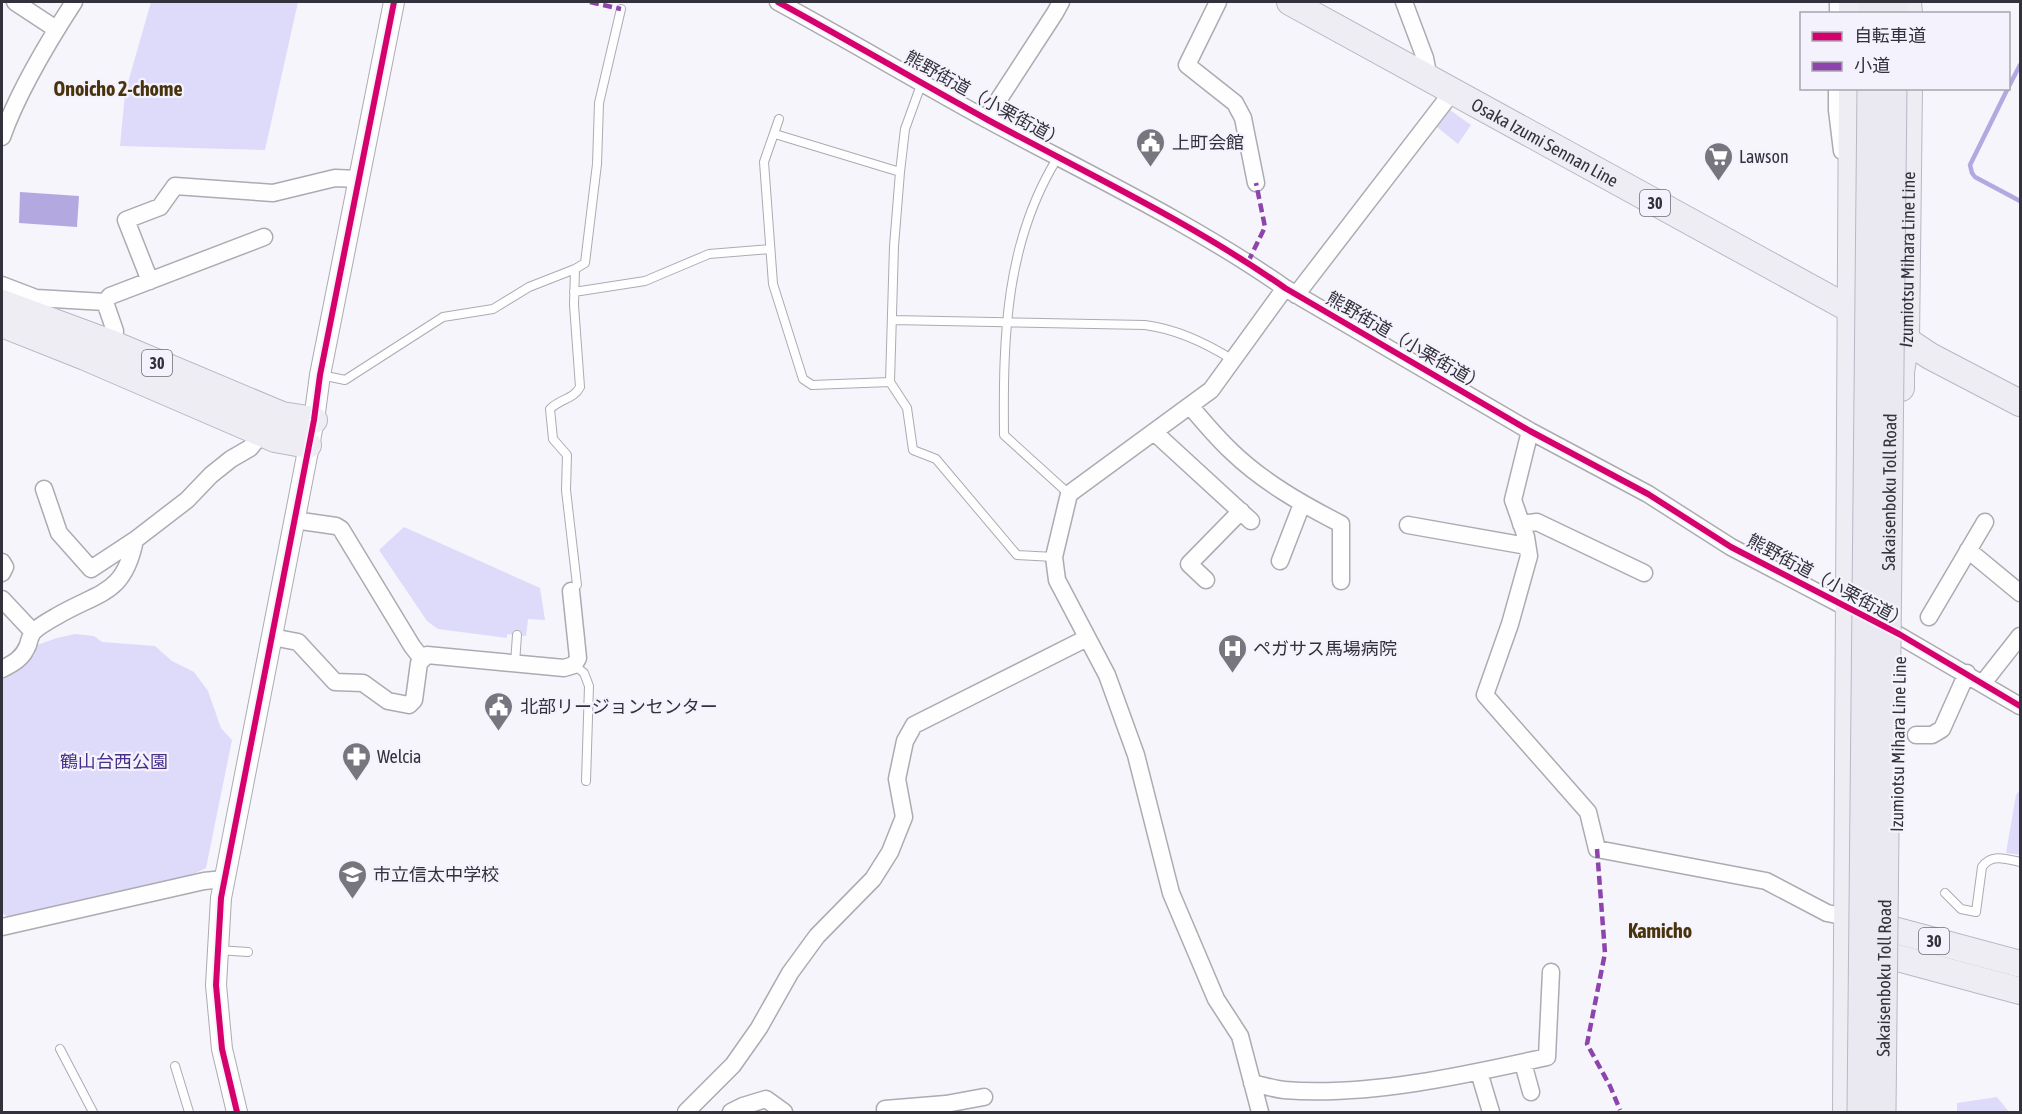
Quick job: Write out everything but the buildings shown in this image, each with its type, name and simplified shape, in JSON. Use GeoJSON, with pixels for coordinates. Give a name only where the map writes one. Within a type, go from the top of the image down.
{"type":"FeatureCollection","features":[{"type":"Feature","properties":{"kind":"highway","name":"Sakaisenboku Toll Road"},"geometry":{"type":"LineString","coordinates":[[1861,1113],[1871,90]]}},
{"type":"Feature","properties":{"kind":"highway","name":"Sakaisenboku Toll Road"},"geometry":{"type":"LineString","coordinates":[[1882,1113],[1893,90]]}},
{"type":"Feature","properties":{"kind":"main road","name":"Osaka Izumi Sennan Line"},"geometry":{"type":"LineString","coordinates":[[1290,2],[1906,340],[1930,357],[2020,404]]}},
{"type":"Feature","properties":{"kind":"main road"},"geometry":{"type":"LineString","coordinates":[[1846,1113],[1852,90]]}},
{"type":"Feature","properties":{"kind":"main road","name":"Izumiotsu Mihara Line Line"},"geometry":{"type":"LineString","coordinates":[[1894,1113],[1901,372],[1906,340],[1909,90]]}},
{"type":"Feature","properties":{"kind":"main road","name":"30"},"geometry":{"type":"LineString","coordinates":[[2,303],[113,344],[282,416],[314,420]]}},
{"type":"Feature","properties":{"kind":"main road","name":"30"},"geometry":{"type":"LineString","coordinates":[[2,324],[85,357],[275,439],[309,445]]}},
{"type":"Feature","properties":{"kind":"main road","name":"30"},"geometry":{"type":"LineString","coordinates":[[1847,917],[2020,964]]}},
{"type":"Feature","properties":{"kind":"main road","name":"30"},"geometry":{"type":"LineString","coordinates":[[1847,945],[2020,991]]}},
{"type":"Feature","properties":{"kind":"street"},"geometry":{"type":"LineString","coordinates":[[15,2],[56,29]]}},
{"type":"Feature","properties":{"kind":"street"},"geometry":{"type":"LineString","coordinates":[[2,137],[5,118],[74,2]]}},
{"type":"Feature","properties":{"kind":"street"},"geometry":{"type":"LineString","coordinates":[[237,1113],[222,1049],[216,985],[224,879],[394,2]]}},
{"type":"Feature","properties":{"kind":"street","name":"熊野街道（小栗街道）"},"geometry":{"type":"LineString","coordinates":[[778,2],[1130,195],[1248,262],[1290,291],[1530,431],[1648,494],[1731,547],[1899,634],[2020,705]]}},
{"type":"Feature","properties":{"kind":"street"},"geometry":{"type":"LineString","coordinates":[[986,118],[1061,2]]}},
{"type":"Feature","properties":{"kind":"street"},"geometry":{"type":"LineString","coordinates":[[1218,2],[1187,65],[1235,103],[1243,118],[1256,183]]}},
{"type":"Feature","properties":{"kind":"street"},"geometry":{"type":"LineString","coordinates":[[1404,2],[1425,58],[1429,78]]}},
{"type":"Feature","properties":{"kind":"street"},"geometry":{"type":"LineString","coordinates":[[1837,90],[1836,110],[1851,223]]}},
{"type":"Feature","properties":{"kind":"street"},"geometry":{"type":"LineString","coordinates":[[1908,209],[1921,110],[1921,90]]}},
{"type":"Feature","properties":{"kind":"street"},"geometry":{"type":"LineString","coordinates":[[1260,1113],[1240,1036],[1216,999],[1171,893],[1136,755],[1107,675],[1057,580],[1054,557],[1069,494],[1211,390],[1233,360],[1453,92]]}},
{"type":"Feature","properties":{"kind":"street"},"geometry":{"type":"LineString","coordinates":[[150,281],[126,220],[160,207],[175,186],[273,193],[335,178],[359,179]]}},
{"type":"Feature","properties":{"kind":"street"},"geometry":{"type":"LineString","coordinates":[[2,285],[36,298],[105,302],[110,297],[264,237]]}},
{"type":"Feature","properties":{"kind":"street"},"geometry":{"type":"LineString","coordinates":[[105,302],[115,331],[113,344]]}},
{"type":"Feature","properties":{"kind":"street"},"geometry":{"type":"LineString","coordinates":[[1190,406],[1232,452],[1267,481],[1302,504],[1341,524],[1341,581]]}},
{"type":"Feature","properties":{"kind":"street"},"geometry":{"type":"LineString","coordinates":[[1530,431],[1513,500],[1529,556],[1510,624],[1485,695],[1588,812],[1597,849],[1767,881],[1827,913],[1847,917]]}},
{"type":"Feature","properties":{"kind":"street"},"geometry":{"type":"LineString","coordinates":[[1154,432],[1246,516],[1189,564],[1206,580]]}},
{"type":"Feature","properties":{"kind":"street"},"geometry":{"type":"LineString","coordinates":[[44,489],[59,533],[91,569],[135,540],[187,500],[211,475],[250,448],[262,433]]}},
{"type":"Feature","properties":{"kind":"street"},"geometry":{"type":"LineString","coordinates":[[1280,561],[1302,504]]}},
{"type":"Feature","properties":{"kind":"street"},"geometry":{"type":"LineString","coordinates":[[294,520],[336,526],[341,529],[422,659]]}},
{"type":"Feature","properties":{"kind":"street"},"geometry":{"type":"LineString","coordinates":[[1521,524],[1537,522],[1644,573]]}},
{"type":"Feature","properties":{"kind":"street"},"geometry":{"type":"LineString","coordinates":[[1929,617],[1985,522]]}},
{"type":"Feature","properties":{"kind":"street"},"geometry":{"type":"LineString","coordinates":[[1408,525],[1527,546]]}},
{"type":"Feature","properties":{"kind":"street"},"geometry":{"type":"LineString","coordinates":[[2,669],[16,662],[25,652],[33,632],[60,614],[114,586],[122,578],[131,561],[135,540]]}},
{"type":"Feature","properties":{"kind":"street"},"geometry":{"type":"LineString","coordinates":[[1968,550],[2020,593]]}},
{"type":"Feature","properties":{"kind":"street"},"geometry":{"type":"LineString","coordinates":[[2,562],[5,567],[2,573]]}},
{"type":"Feature","properties":{"kind":"street"},"geometry":{"type":"LineString","coordinates":[[272,637],[298,642],[335,682],[363,683],[388,701],[409,705],[414,700],[417,669],[422,659],[433,655],[564,668],[574,665],[578,658],[571,591]]}},
{"type":"Feature","properties":{"kind":"street"},"geometry":{"type":"LineString","coordinates":[[2,599],[33,632]]}},
{"type":"Feature","properties":{"kind":"street"},"geometry":{"type":"LineString","coordinates":[[1983,682],[2020,636]]}},
{"type":"Feature","properties":{"kind":"street"},"geometry":{"type":"LineString","coordinates":[[686,1113],[734,1065],[759,1028],[790,973],[818,936],[873,879],[890,852],[904,818],[897,779],[905,741],[914,725],[1088,638]]}},
{"type":"Feature","properties":{"kind":"street"},"geometry":{"type":"LineString","coordinates":[[1916,735],[1932,735],[1942,729],[1967,673]]}},
{"type":"Feature","properties":{"kind":"street"},"geometry":{"type":"LineString","coordinates":[[2,927],[204,881],[224,879]]}},
{"type":"Feature","properties":{"kind":"street"},"geometry":{"type":"LineString","coordinates":[[1252,1083],[1282,1090],[1343,1090],[1479,1072],[1547,1057],[1551,972]]}},
{"type":"Feature","properties":{"kind":"street"},"geometry":{"type":"LineString","coordinates":[[1523,1063],[1531,1092]]}},
{"type":"Feature","properties":{"kind":"street"},"geometry":{"type":"LineString","coordinates":[[1479,1072],[1491,1113]]}},
{"type":"Feature","properties":{"kind":"street"},"geometry":{"type":"LineString","coordinates":[[895,1110],[984,1097]]}},
{"type":"Feature","properties":{"kind":"street"},"geometry":{"type":"LineString","coordinates":[[731,1113],[743,1106],[766,1099],[784,1113]]}},
{"type":"Feature","properties":{"kind":"lane"},"geometry":{"type":"LineString","coordinates":[[320,375],[345,380],[443,317],[493,309],[529,287],[585,263],[597,164],[599,103],[621,9]]}},
{"type":"Feature","properties":{"kind":"lane"},"geometry":{"type":"LineString","coordinates":[[922,82],[905,129],[900,172],[894,246],[890,382],[908,408],[913,450],[936,459],[1017,555],[1054,557]]}},
{"type":"Feature","properties":{"kind":"lane"},"geometry":{"type":"LineString","coordinates":[[779,119],[764,162],[773,284],[803,379],[812,385],[890,382]]}},
{"type":"Feature","properties":{"kind":"lane"},"geometry":{"type":"LineString","coordinates":[[775,135],[900,172]]}},
{"type":"Feature","properties":{"kind":"lane"},"geometry":{"type":"LineString","coordinates":[[1058,157],[1042,182],[1024,226],[1014,271],[1003,378],[1004,435],[1069,494]]}},
{"type":"Feature","properties":{"kind":"lane"},"geometry":{"type":"LineString","coordinates":[[574,292],[645,280],[709,254],[770,249]]}},
{"type":"Feature","properties":{"kind":"lane"},"geometry":{"type":"LineString","coordinates":[[571,591],[577,585],[566,490],[567,455],[553,439],[550,409],[556,403],[575,395],[580,387],[574,269]]}},
{"type":"Feature","properties":{"kind":"lane"},"geometry":{"type":"LineString","coordinates":[[892,320],[1145,325],[1167,328],[1216,349],[1233,360]]}},
{"type":"Feature","properties":{"kind":"lane"},"geometry":{"type":"LineString","coordinates":[[515,663],[517,635]]}},
{"type":"Feature","properties":{"kind":"lane"},"geometry":{"type":"LineString","coordinates":[[574,665],[584,673],[589,686],[586,781]]}},
{"type":"Feature","properties":{"kind":"lane"},"geometry":{"type":"LineString","coordinates":[[1946,893],[1961,909],[1976,912],[1982,867],[1986,862],[1997,858],[2020,862]]}},
{"type":"Feature","properties":{"kind":"lane"},"geometry":{"type":"LineString","coordinates":[[217,950],[248,952]]}},
{"type":"Feature","properties":{"kind":"lane"},"geometry":{"type":"LineString","coordinates":[[60,1049],[93,1113]]}},
{"type":"Feature","properties":{"kind":"lane"},"geometry":{"type":"LineString","coordinates":[[176,1066],[189,1113]]}},
{"type":"Feature","properties":{"kind":"green space"},"geometry":{"type":"Polygon","coordinates":[[[151,2],[298,2],[265,150],[120,146],[125,93],[151,2]]]}},
{"type":"Feature","properties":{"kind":"green space"},"geometry":{"type":"Polygon","coordinates":[[[1450,110],[1471,125],[1458,144],[1437,127],[1450,110]]]}},
{"type":"Feature","properties":{"kind":"green space"},"geometry":{"type":"Polygon","coordinates":[[[404,527],[540,588],[545,620],[528,619],[526,636],[507,634],[507,638],[438,629],[427,621],[379,550],[404,527]]]}},
{"type":"Feature","properties":{"kind":"green space","name":"鶴山台西公園"},"geometry":{"type":"Polygon","coordinates":[[[75,634],[94,636],[102,642],[155,646],[172,661],[194,672],[208,691],[221,728],[232,740],[206,868],[185,878],[8,917],[2,913],[2,674],[35,655],[34,646],[75,634]]]}},
{"type":"Feature","properties":{"kind":"green space"},"geometry":{"type":"Polygon","coordinates":[[[2020,790],[2020,855],[2006,853],[2016,795],[2020,790]]]}},
{"type":"Feature","properties":{"kind":"green space"},"geometry":{"type":"Polygon","coordinates":[[[1997,1097],[2009,1112],[1957,1112],[1957,1103],[1997,1097]]]}},
{"type":"Feature","properties":{"kind":"shaded area"},"geometry":{"type":"Polygon","coordinates":[[[20,192],[79,196],[77,227],[19,223],[20,192]]]}},
{"type":"Feature","properties":{"kind":"waterway"},"geometry":{"type":"LineString","coordinates":[[2010,84],[2020,65]]}},
{"type":"Feature","properties":{"kind":"waterway"},"geometry":{"type":"LineString","coordinates":[[2007,90],[1970,165],[1975,177],[2020,201]]}},
{"type":"Feature","properties":{"kind":"marked path"},"geometry":{"type":"LineString","coordinates":[[590,2],[621,9]]}},
{"type":"Feature","properties":{"kind":"marked path"},"geometry":{"type":"LineString","coordinates":[[1248,262],[1265,227],[1256,183]]}},
{"type":"Feature","properties":{"kind":"marked path"},"geometry":{"type":"LineString","coordinates":[[1597,849],[1605,953],[1587,1044],[1620,1110]]}},
{"type":"Feature","properties":{"kind":"cycle path"},"geometry":{"type":"LineString","coordinates":[[237,1112],[222,1049],[216,985],[221,898],[314,420],[320,375],[394,2]]}},
{"type":"Feature","properties":{"kind":"cycle path"},"geometry":{"type":"LineString","coordinates":[[778,2],[988,120],[1177,221],[1250,264],[1285,288],[1530,431],[1648,494],[1731,547],[1899,634],[2020,706]]}},
{"type":"Feature","properties":{"kind":"place","name":"上町会館"},"geometry":{"type":"Point","coordinates":[1151,168]}},
{"type":"Feature","properties":{"kind":"place","name":"Lawson"},"geometry":{"type":"Point","coordinates":[1718,182]}},
{"type":"Feature","properties":{"kind":"place","name":"ペガサス馬場病院"},"geometry":{"type":"Point","coordinates":[1232,674]}},
{"type":"Feature","properties":{"kind":"place","name":"北部リージョンセンター"},"geometry":{"type":"Point","coordinates":[499,732]}},
{"type":"Feature","properties":{"kind":"place","name":"Welcia"},"geometry":{"type":"Point","coordinates":[356,782]}},
{"type":"Feature","properties":{"kind":"place","name":"市立信太中学校"},"geometry":{"type":"Point","coordinates":[352,900]}},
{"type":"Feature","properties":{"kind":"district","name":"Onoicho 2-chome"},"geometry":{"type":"Point","coordinates":[118,88]}},
{"type":"Feature","properties":{"kind":"district","name":"Kamicho"},"geometry":{"type":"Point","coordinates":[1660,930]}}]}
